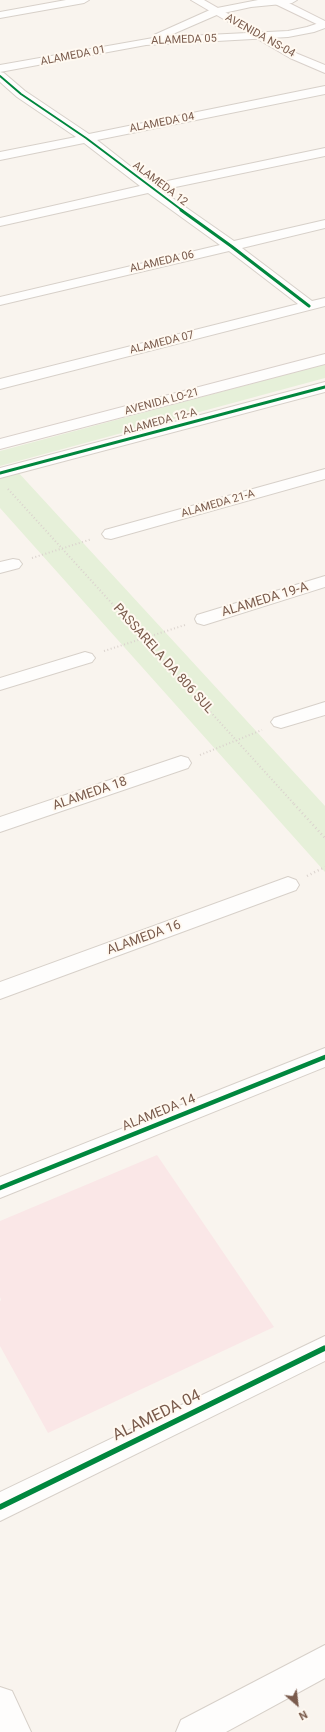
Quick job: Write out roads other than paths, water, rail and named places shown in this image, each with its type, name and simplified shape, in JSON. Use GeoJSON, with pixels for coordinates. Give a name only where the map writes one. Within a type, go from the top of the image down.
{"type":"FeatureCollection","features":[{"type":"Feature","properties":{"kind":"street"},"geometry":{"type":"LineString","coordinates":[[0,15],[84,0]]}},
{"type":"Feature","properties":{"kind":"street","name":"AVENIDA NS-04"},"geometry":{"type":"LineString","coordinates":[[196,0],[294,56],[325,69]]}},
{"type":"Feature","properties":{"kind":"street"},"geometry":{"type":"LineString","coordinates":[[276,0],[325,25]]}},
{"type":"Feature","properties":{"kind":"street","name":"ALAMEDA 05"},"geometry":{"type":"LineString","coordinates":[[146,42],[216,11],[276,0],[292,0]]}},
{"type":"Feature","properties":{"kind":"street","name":"ALAMEDA 05"},"geometry":{"type":"LineString","coordinates":[[146,42],[260,36],[301,32],[325,25]]}},
{"type":"Feature","properties":{"kind":"street","name":"ALAMEDA 01"},"geometry":{"type":"LineString","coordinates":[[0,69],[146,42]]}},
{"type":"Feature","properties":{"kind":"street","name":"ALAMEDA 12"},"geometry":{"type":"LineString","coordinates":[[0,76],[21,94],[86,138],[150,188],[231,246],[309,306]]}},
{"type":"Feature","properties":{"kind":"street","name":"ALAMEDA 04"},"geometry":{"type":"LineString","coordinates":[[0,156],[325,90]]}},
{"type":"Feature","properties":{"kind":"street"},"geometry":{"type":"LineString","coordinates":[[7,97],[21,94]]}},
{"type":"Feature","properties":{"kind":"street"},"geometry":{"type":"LineString","coordinates":[[0,222],[150,188],[325,152]]}},
{"type":"Feature","properties":{"kind":"street","name":"ALAMEDA 06"},"geometry":{"type":"LineString","coordinates":[[0,301],[325,224]]}},
{"type":"Feature","properties":{"kind":"street","name":"ALAMEDA 07"},"geometry":{"type":"LineString","coordinates":[[0,384],[325,302]]}},
{"type":"Feature","properties":{"kind":"street","name":"AVENIDA LO-21"},"geometry":{"type":"LineString","coordinates":[[0,444],[325,360]]}},
{"type":"Feature","properties":{"kind":"street","name":"ALAMEDA 12-A"},"geometry":{"type":"LineString","coordinates":[[3,479],[325,387]]}},
{"type":"Feature","properties":{"kind":"street","name":"ALAMEDA 21-A"},"geometry":{"type":"LineString","coordinates":[[111,534],[325,474]]}},
{"type":"Feature","properties":{"kind":"street","name":"ALAMEDA 19-A"},"geometry":{"type":"LineString","coordinates":[[204,619],[325,581]]}},
{"type":"Feature","properties":{"kind":"street"},"geometry":{"type":"LineString","coordinates":[[0,684],[85,658]]}},
{"type":"Feature","properties":{"kind":"street"},"geometry":{"type":"LineString","coordinates":[[281,722],[325,708]]}},
{"type":"Feature","properties":{"kind":"street","name":"ALAMEDA 18"},"geometry":{"type":"LineString","coordinates":[[0,825],[180,763]]}},
{"type":"Feature","properties":{"kind":"street","name":"ALAMEDA 16"},"geometry":{"type":"LineString","coordinates":[[0,991],[288,885]]}},
{"type":"Feature","properties":{"kind":"street","name":"ALAMEDA 14"},"geometry":{"type":"LineString","coordinates":[[0,1188],[325,1057]]}},
{"type":"Feature","properties":{"kind":"street","name":"ALAMEDA 04"},"geometry":{"type":"LineString","coordinates":[[0,1507],[325,1348]]}},
{"type":"Feature","properties":{"kind":"street"},"geometry":{"type":"LineString","coordinates":[[193,1732],[325,1661]]}},
{"type":"Feature","properties":{"kind":"street"},"geometry":{"type":"LineString","coordinates":[[0,1703],[14,1732]]}}]}
